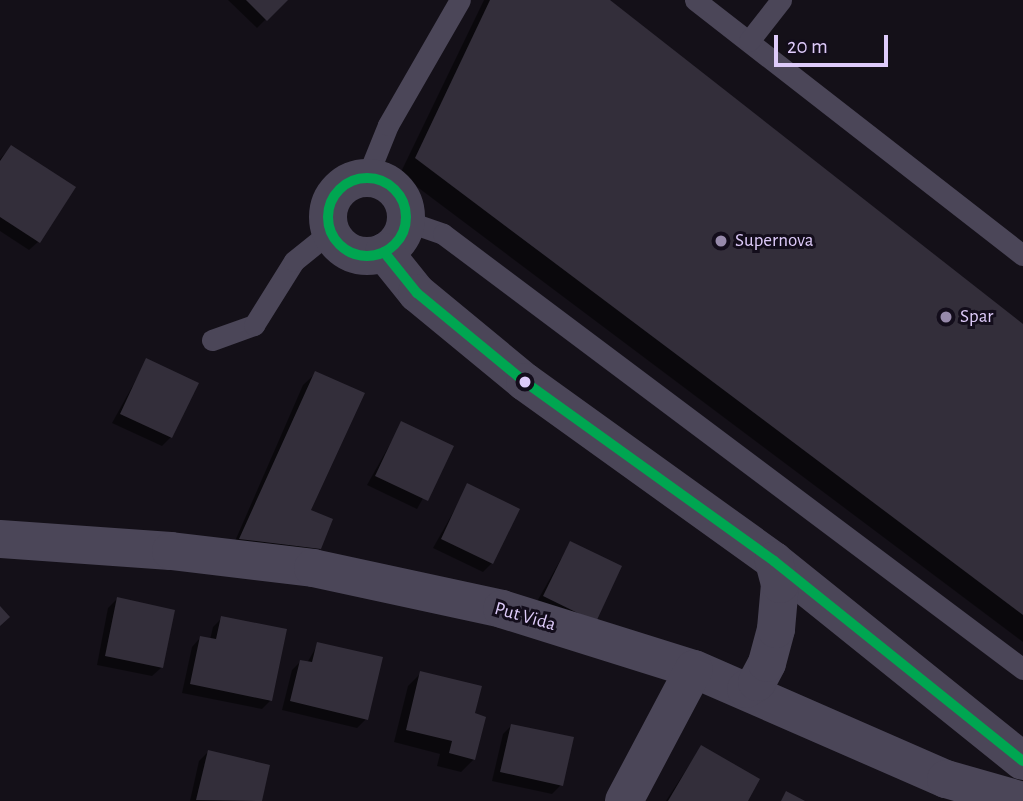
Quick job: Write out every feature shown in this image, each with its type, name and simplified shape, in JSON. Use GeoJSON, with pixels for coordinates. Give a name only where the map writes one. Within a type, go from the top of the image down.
{"type":"FeatureCollection","features":[{"type":"Feature","properties":{"kind":"street"},"geometry":{"type":"LineString","coordinates":[[367,177],[380,180],[400,196],[406,221],[395,245],[372,256],[347,251],[330,232],[328,207],[342,186],[367,177]]}},
{"type":"Feature","properties":{"kind":"street"},"geometry":{"type":"LineString","coordinates":[[384,252],[417,293],[526,382],[774,561],[1023,761]]}},
{"type":"Feature","properties":{"kind":"street","name":"Put Vida"},"geometry":{"type":"LineString","coordinates":[[0,539],[170,551],[313,568],[502,609],[694,669],[746,689],[937,790],[1023,800]]}},
{"type":"Feature","properties":{"kind":"street"},"geometry":{"type":"LineString","coordinates":[[746,689],[757,682],[766,663],[776,628],[780,584],[774,561]]}},
{"type":"Feature","properties":{"kind":"street"},"geometry":{"type":"LineString","coordinates":[[624,801],[694,669]]}},
{"type":"Feature","properties":{"kind":"lane"},"geometry":{"type":"LineString","coordinates":[[367,177],[388,125],[460,0]]}},
{"type":"Feature","properties":{"kind":"lane"},"geometry":{"type":"LineString","coordinates":[[695,0],[1023,255]]}},
{"type":"Feature","properties":{"kind":"lane"},"geometry":{"type":"LineString","coordinates":[[749,41],[781,0]]}},
{"type":"Feature","properties":{"kind":"lane"},"geometry":{"type":"LineString","coordinates":[[406,221],[443,234],[1023,669]]}},
{"type":"Feature","properties":{"kind":"lane"},"geometry":{"type":"LineString","coordinates":[[212,340],[254,325],[294,261],[330,232]]}},
{"type":"Feature","properties":{"kind":"building"},"geometry":{"type":"Polygon","coordinates":[[[246,0],[288,0],[267,21],[246,0]]]}},
{"type":"Feature","properties":{"kind":"building","name":"Supernova"},"geometry":{"type":"Polygon","coordinates":[[[490,0],[610,0],[1023,324],[1023,615],[415,158],[490,0]]]}},
{"type":"Feature","properties":{"kind":"building"},"geometry":{"type":"Polygon","coordinates":[[[11,145],[76,187],[40,243],[0,217],[0,161],[11,145]]]}},
{"type":"Feature","properties":{"kind":"building"},"geometry":{"type":"Polygon","coordinates":[[[146,358],[199,383],[172,438],[120,414],[146,358]]]}},
{"type":"Feature","properties":{"kind":"building"},"geometry":{"type":"Polygon","coordinates":[[[315,371],[365,393],[311,510],[333,519],[321,549],[239,539],[315,371]]]}},
{"type":"Feature","properties":{"kind":"building"},"geometry":{"type":"Polygon","coordinates":[[[401,421],[454,446],[428,501],[375,476],[401,421]]]}},
{"type":"Feature","properties":{"kind":"building"},"geometry":{"type":"Polygon","coordinates":[[[467,483],[520,509],[493,564],[441,539],[467,483]]]}},
{"type":"Feature","properties":{"kind":"building"},"geometry":{"type":"Polygon","coordinates":[[[570,541],[622,566],[596,622],[543,596],[570,541]]]}},
{"type":"Feature","properties":{"kind":"building"},"geometry":{"type":"Polygon","coordinates":[[[117,597],[175,610],[163,668],[105,656],[117,597]]]}},
{"type":"Feature","properties":{"kind":"building"},"geometry":{"type":"Polygon","coordinates":[[[0,606],[10,617],[0,626],[0,606]]]}},
{"type":"Feature","properties":{"kind":"building"},"geometry":{"type":"Polygon","coordinates":[[[221,616],[287,629],[272,701],[190,684],[200,636],[216,639],[221,616]]]}},
{"type":"Feature","properties":{"kind":"building"},"geometry":{"type":"Polygon","coordinates":[[[317,642],[383,657],[368,720],[290,701],[300,660],[312,662],[317,642]]]}},
{"type":"Feature","properties":{"kind":"building"},"geometry":{"type":"Polygon","coordinates":[[[420,671],[482,686],[475,713],[486,717],[475,760],[449,753],[452,741],[406,730],[420,671]]]}},
{"type":"Feature","properties":{"kind":"building"},"geometry":{"type":"Polygon","coordinates":[[[511,724],[574,737],[563,786],[500,772],[511,724]]]}},
{"type":"Feature","properties":{"kind":"building"},"geometry":{"type":"Polygon","coordinates":[[[701,745],[760,779],[748,801],[668,801],[701,745]]]}},
{"type":"Feature","properties":{"kind":"building"},"geometry":{"type":"Polygon","coordinates":[[[208,750],[270,765],[262,801],[196,800],[208,750]]]}},
{"type":"Feature","properties":{"kind":"building"},"geometry":{"type":"Polygon","coordinates":[[[786,791],[805,801],[781,801],[786,791]]]}},
{"type":"Feature","properties":{"kind":"transit line"},"geometry":{"type":"LineString","coordinates":[[367,178],[382,181],[395,189],[403,202],[406,217],[403,232],[395,245],[382,253],[367,256],[352,253],[339,245],[331,232],[328,217],[331,202],[339,189],[352,181],[367,178]]}},
{"type":"Feature","properties":{"kind":"transit line"},"geometry":{"type":"LineString","coordinates":[[384,252],[417,293],[525,382],[774,561],[1023,761]]}},
{"type":"Feature","properties":{"kind":"place","name":"Supernova"},"geometry":{"type":"Point","coordinates":[721,241]}},
{"type":"Feature","properties":{"kind":"place","name":"Spar"},"geometry":{"type":"Point","coordinates":[946,317]}}]}
